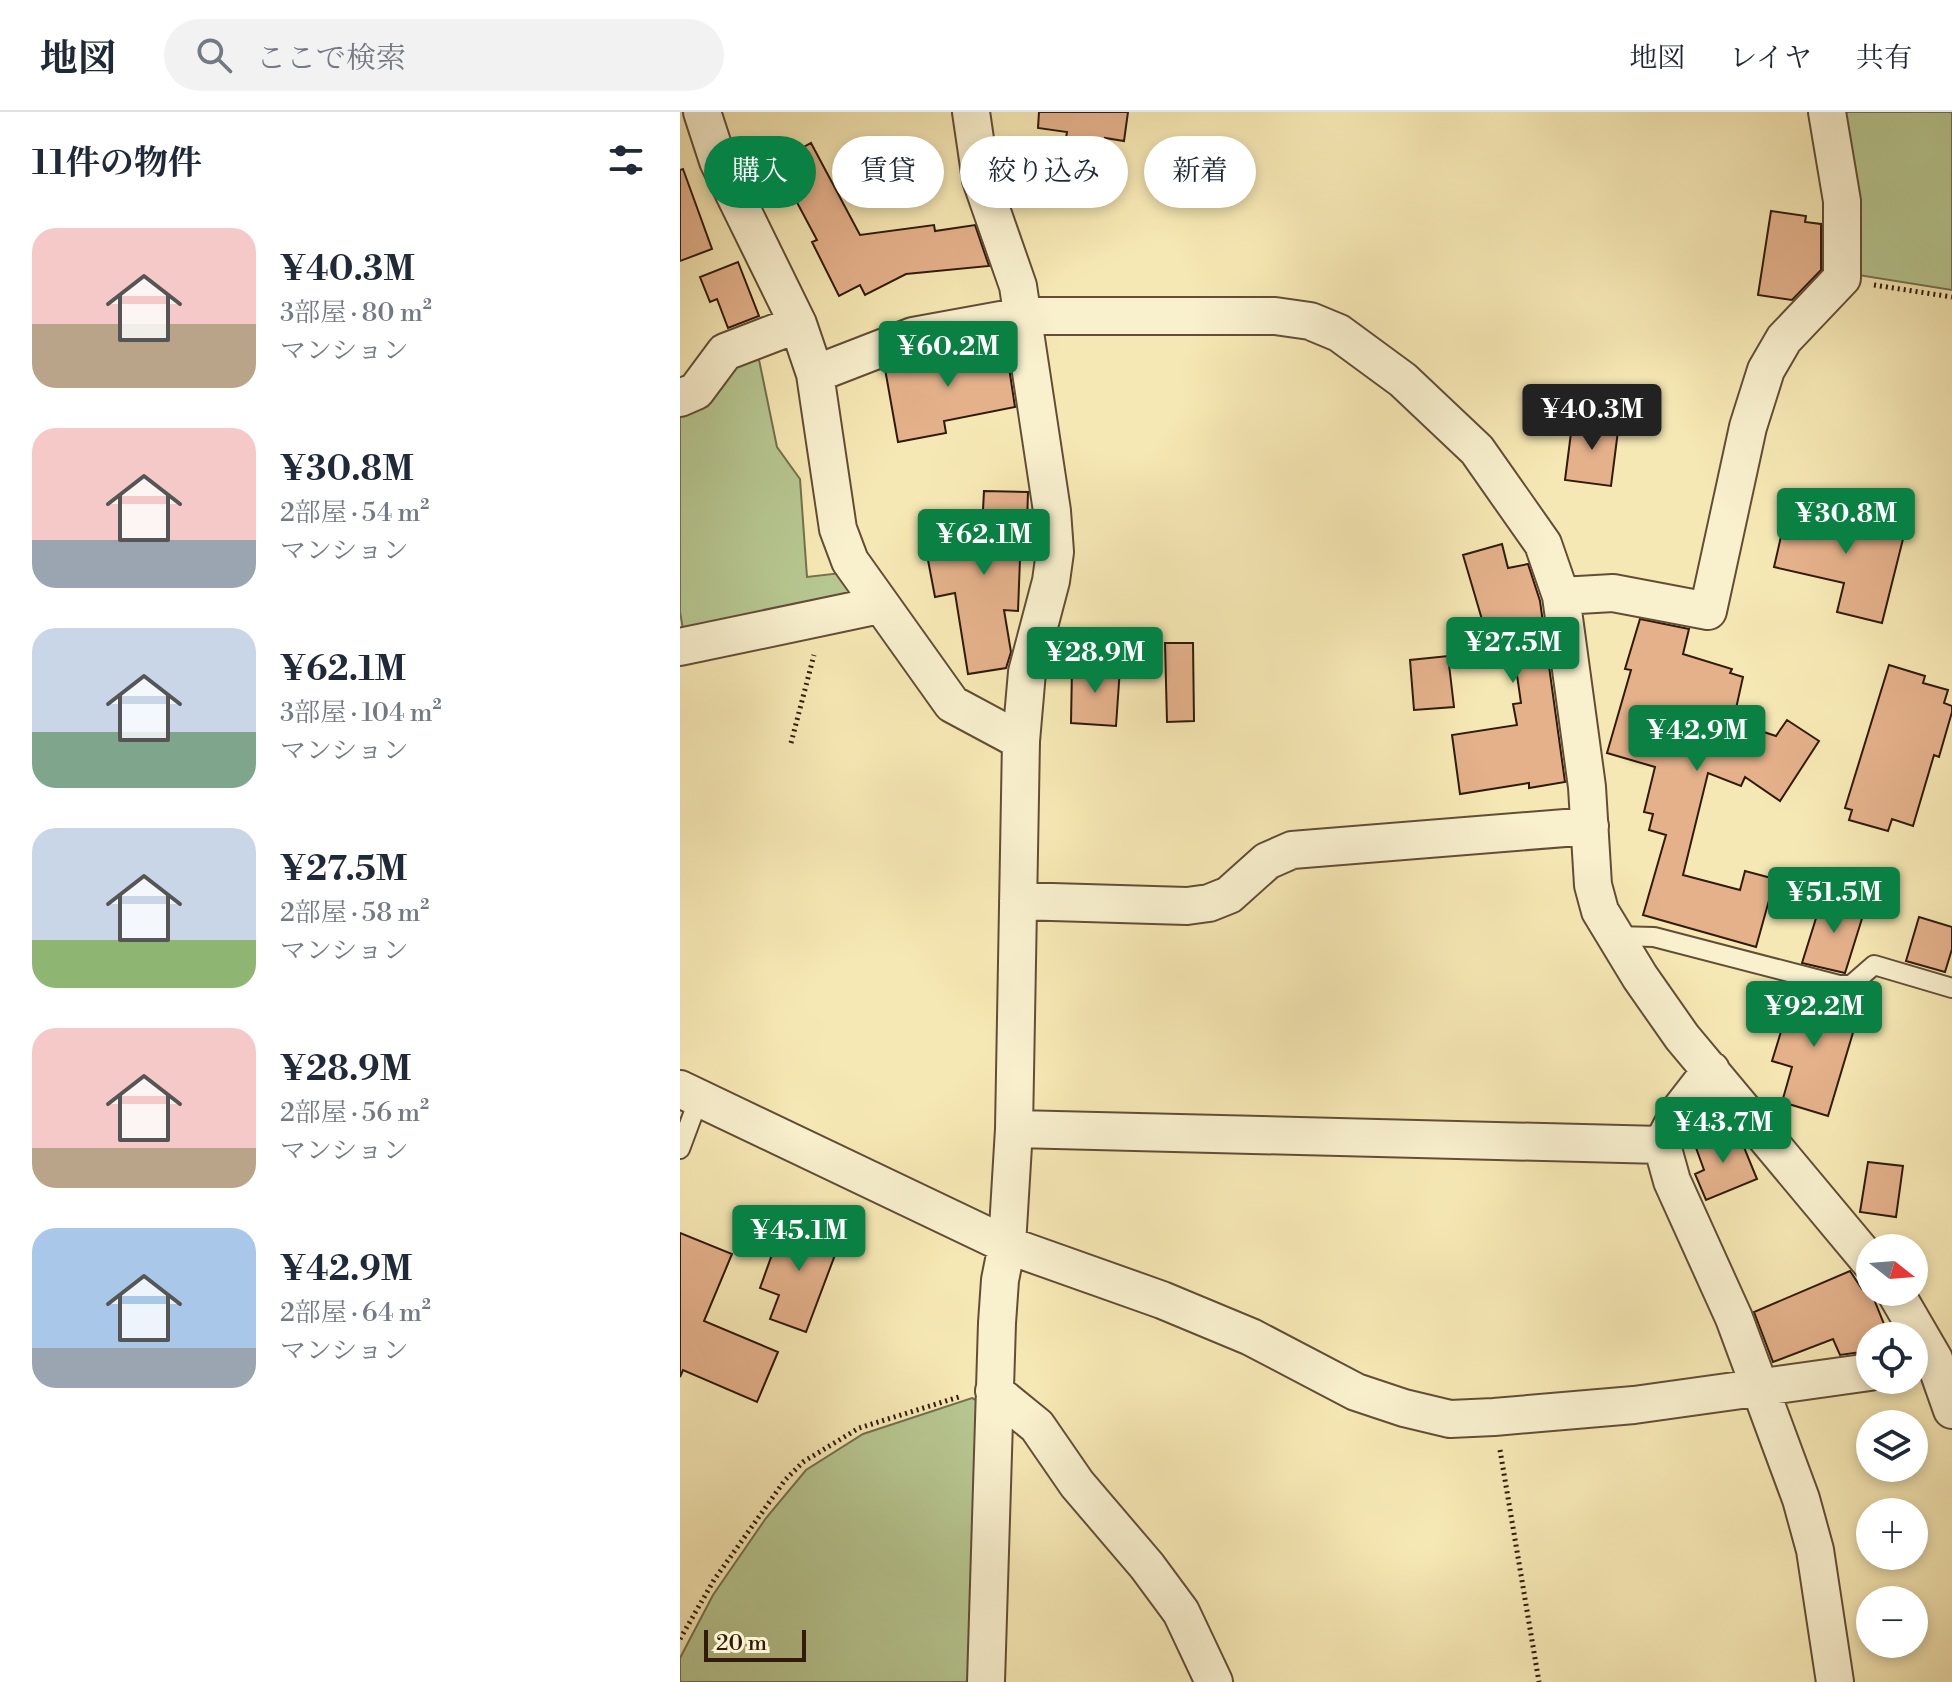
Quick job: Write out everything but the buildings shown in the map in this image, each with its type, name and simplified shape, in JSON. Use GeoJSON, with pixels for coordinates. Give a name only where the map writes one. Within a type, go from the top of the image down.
{"type":"FeatureCollection","features":[{"type":"Feature","properties":{"kind":"street"},"geometry":{"type":"LineString","coordinates":[[702,112],[734,197],[798,324],[815,374],[838,529],[850,561],[952,704],[1021,741]]}},
{"type":"Feature","properties":{"kind":"street"},"geometry":{"type":"LineString","coordinates":[[971,112],[981,180],[1018,286],[1052,511],[1055,552],[1051,581],[1027,672],[1021,741],[1014,1129],[1007,1245],[1000,1280],[986,1682]]}},
{"type":"Feature","properties":{"kind":"street"},"geometry":{"type":"LineString","coordinates":[[1561,596],[1613,593],[1708,611],[1748,427],[1766,370],[1790,331],[1842,278],[1842,201],[1827,112]]}},
{"type":"Feature","properties":{"kind":"street"},"geometry":{"type":"LineString","coordinates":[[815,374],[913,336],[1023,316],[1275,316],[1310,321],[1339,333],[1403,380],[1477,450],[1543,544],[1561,596],[1590,826],[1595,897],[1615,936],[1682,1037],[1856,1245]]}},
{"type":"Feature","properties":{"kind":"street"},"geometry":{"type":"LineString","coordinates":[[680,398],[696,391],[725,352],[798,324]]}},
{"type":"Feature","properties":{"kind":"street"},"geometry":{"type":"LineString","coordinates":[[680,647],[880,605]]}},
{"type":"Feature","properties":{"kind":"street"},"geometry":{"type":"LineString","coordinates":[[1018,901],[1187,906],[1229,895],[1267,861],[1292,850],[1590,826]]}},
{"type":"Feature","properties":{"kind":"street"},"geometry":{"type":"LineString","coordinates":[[1711,1070],[1680,1110],[1662,1145],[1672,1181],[1761,1387],[1801,1499],[1815,1550],[1835,1682]]}},
{"type":"Feature","properties":{"kind":"street"},"geometry":{"type":"LineString","coordinates":[[690,1094],[1007,1245],[1162,1300],[1251,1337],[1356,1392],[1450,1419],[1634,1405],[1856,1374]]}},
{"type":"Feature","properties":{"kind":"street"},"geometry":{"type":"LineString","coordinates":[[1014,1129],[1662,1145]]}},
{"type":"Feature","properties":{"kind":"street"},"geometry":{"type":"LineString","coordinates":[[1903,1306],[1933,1361],[1952,1410]]}},
{"type":"Feature","properties":{"kind":"street"},"geometry":{"type":"LineString","coordinates":[[996,1383],[1037,1426],[1077,1484],[1147,1566],[1181,1612],[1214,1682]]}},
{"type":"Feature","properties":{"kind":"lane"},"geometry":{"type":"LineString","coordinates":[[1615,936],[1654,937],[1839,985],[1851,985],[1874,965],[1952,988]]}},
{"type":"Feature","properties":{"kind":"lane"},"geometry":{"type":"LineString","coordinates":[[680,1149],[690,1094]]}},
{"type":"Feature","properties":{"kind":"path"},"geometry":{"type":"LineString","coordinates":[[1842,278],[1952,297]]}},
{"type":"Feature","properties":{"kind":"path"},"geometry":{"type":"LineString","coordinates":[[791,743],[824,617]]}},
{"type":"Feature","properties":{"kind":"path"},"geometry":{"type":"LineString","coordinates":[[680,1639],[714,1580],[785,1480],[803,1462],[859,1428],[945,1404],[996,1383]]}},
{"type":"Feature","properties":{"kind":"path"},"geometry":{"type":"LineString","coordinates":[[1494,1417],[1539,1682]]}},
{"type":"Feature","properties":{"kind":"green space"},"geometry":{"type":"Polygon","coordinates":[[[1835,112],[1952,112],[1952,290],[1858,275],[1835,112]]]}},
{"type":"Feature","properties":{"kind":"green space"},"geometry":{"type":"Polygon","coordinates":[[[757,350],[777,447],[800,479],[807,577],[841,573],[849,594],[684,635],[680,612],[680,410],[732,361],[757,350]]]}},
{"type":"Feature","properties":{"kind":"green space"},"geometry":{"type":"Polygon","coordinates":[[[972,1398],[984,1404],[979,1682],[680,1682],[680,1658],[713,1595],[766,1518],[806,1470],[863,1434],[972,1398]]]}}]}
